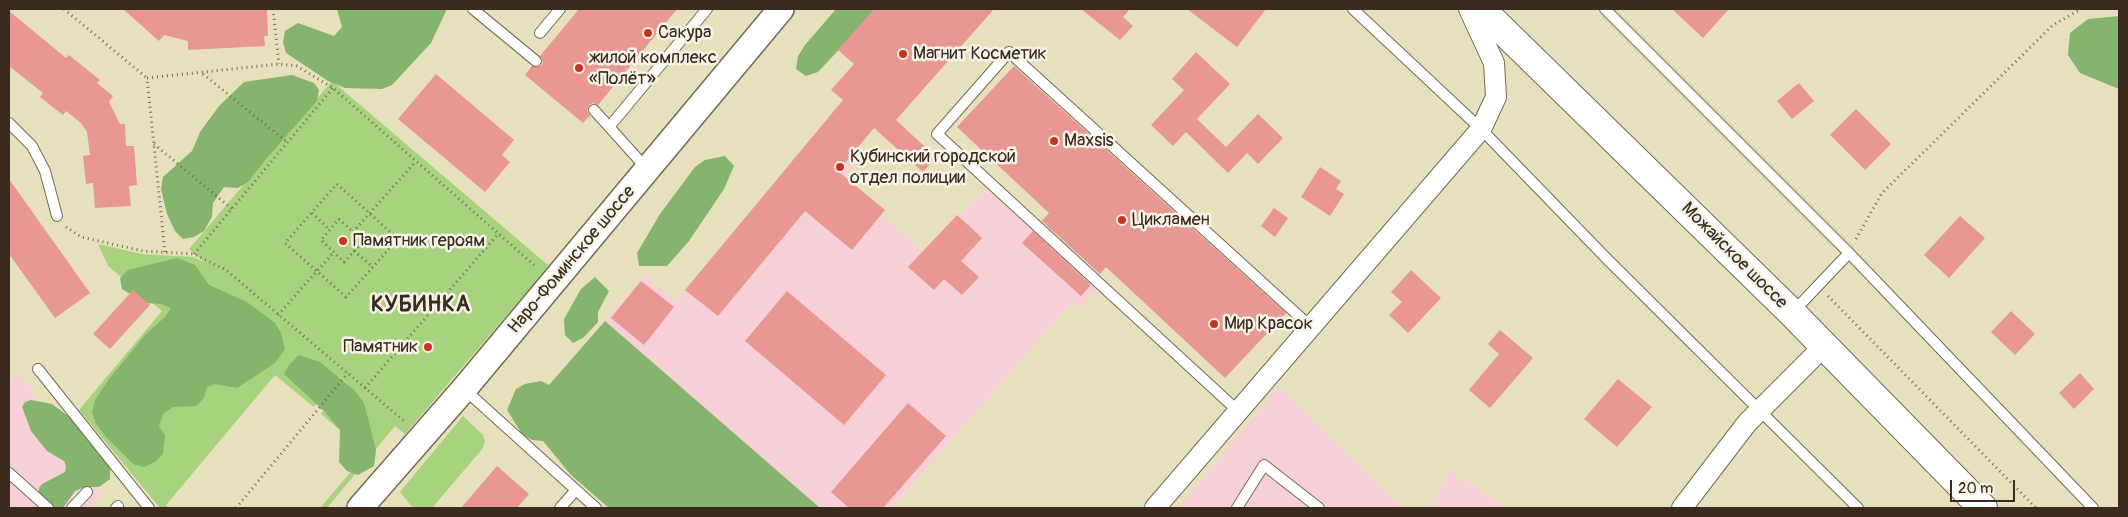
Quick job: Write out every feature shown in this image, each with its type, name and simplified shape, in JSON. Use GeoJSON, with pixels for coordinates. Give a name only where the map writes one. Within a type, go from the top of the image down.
{"type":"FeatureCollection","features":[{"type":"Feature","properties":{"kind":"main road","name":"Можайское шоссе"},"geometry":{"type":"LineString","coordinates":[[1481,9],[1792,313],[1983,508]]}},
{"type":"Feature","properties":{"kind":"street","name":"Наро-Фоминское шоссе"},"geometry":{"type":"LineString","coordinates":[[360,508],[464,389],[781,9]]}},
{"type":"Feature","properties":{"kind":"street"},"geometry":{"type":"LineString","coordinates":[[1154,508],[1481,129],[1496,97],[1494,63],[1469,9]]}},
{"type":"Feature","properties":{"kind":"street"},"geometry":{"type":"LineString","coordinates":[[1682,508],[1719,457],[1758,409],[1824,346]]}},
{"type":"Feature","properties":{"kind":"lane"},"geometry":{"type":"LineString","coordinates":[[474,9],[536,61]]}},
{"type":"Feature","properties":{"kind":"lane"},"geometry":{"type":"LineString","coordinates":[[540,33],[560,9]]}},
{"type":"Feature","properties":{"kind":"lane"},"geometry":{"type":"LineString","coordinates":[[610,126],[707,9]]}},
{"type":"Feature","properties":{"kind":"lane"},"geometry":{"type":"LineString","coordinates":[[1353,9],[1481,129],[1607,259],[1858,508]]}},
{"type":"Feature","properties":{"kind":"lane"},"geometry":{"type":"LineString","coordinates":[[1605,9],[1849,253],[2093,508]]}},
{"type":"Feature","properties":{"kind":"lane"},"geometry":{"type":"LineString","coordinates":[[1238,411],[937,134],[1008,52],[1311,326]]}},
{"type":"Feature","properties":{"kind":"lane"},"geometry":{"type":"LineString","coordinates":[[594,110],[647,169]]}},
{"type":"Feature","properties":{"kind":"lane"},"geometry":{"type":"LineString","coordinates":[[9,123],[32,146],[45,171],[57,216]]}},
{"type":"Feature","properties":{"kind":"lane"},"geometry":{"type":"LineString","coordinates":[[1792,313],[1849,253]]}},
{"type":"Feature","properties":{"kind":"lane"},"geometry":{"type":"LineString","coordinates":[[38,369],[149,508]]}},
{"type":"Feature","properties":{"kind":"lane"},"geometry":{"type":"LineString","coordinates":[[464,389],[596,508]]}},
{"type":"Feature","properties":{"kind":"lane"},"geometry":{"type":"LineString","coordinates":[[1237,508],[1264,465],[1319,508]]}},
{"type":"Feature","properties":{"kind":"lane"},"geometry":{"type":"LineString","coordinates":[[9,473],[48,508]]}},
{"type":"Feature","properties":{"kind":"lane"},"geometry":{"type":"LineString","coordinates":[[560,508],[576,490]]}},
{"type":"Feature","properties":{"kind":"lane"},"geometry":{"type":"LineString","coordinates":[[72,508],[87,492]]}},
{"type":"Feature","properties":{"kind":"path"},"geometry":{"type":"LineString","coordinates":[[64,9],[147,78],[202,74],[279,64],[297,66],[333,88],[534,265]]}},
{"type":"Feature","properties":{"kind":"path"},"geometry":{"type":"LineString","coordinates":[[273,9],[279,64]]}},
{"type":"Feature","properties":{"kind":"path"},"geometry":{"type":"LineString","coordinates":[[1849,253],[1882,192],[2053,25],[2081,9]]}},
{"type":"Feature","properties":{"kind":"path"},"geometry":{"type":"LineString","coordinates":[[202,74],[288,143]]}},
{"type":"Feature","properties":{"kind":"path"},"geometry":{"type":"LineString","coordinates":[[147,78],[165,252]]}},
{"type":"Feature","properties":{"kind":"path"},"geometry":{"type":"LineString","coordinates":[[194,254],[333,88]]}},
{"type":"Feature","properties":{"kind":"path"},"geometry":{"type":"LineString","coordinates":[[154,144],[232,209]]}},
{"type":"Feature","properties":{"kind":"path"},"geometry":{"type":"LineString","coordinates":[[353,232],[416,161]]}},
{"type":"Feature","properties":{"kind":"path"},"geometry":{"type":"LineString","coordinates":[[337,184],[370,213],[398,239],[346,297],[285,242],[337,184]]}},
{"type":"Feature","properties":{"kind":"path"},"geometry":{"type":"LineString","coordinates":[[312,213],[330,230]]}},
{"type":"Feature","properties":{"kind":"path"},"geometry":{"type":"LineString","coordinates":[[57,216],[67,228],[82,237],[143,251],[194,254],[226,270],[404,421]]}},
{"type":"Feature","properties":{"kind":"path"},"geometry":{"type":"LineString","coordinates":[[339,219],[353,232],[363,241],[344,262],[321,240],[339,219]]}},
{"type":"Feature","properties":{"kind":"path"},"geometry":{"type":"LineString","coordinates":[[365,388],[498,234]]}},
{"type":"Feature","properties":{"kind":"path"},"geometry":{"type":"LineString","coordinates":[[354,251],[373,267]]}},
{"type":"Feature","properties":{"kind":"path"},"geometry":{"type":"LineString","coordinates":[[278,315],[334,252]]}},
{"type":"Feature","properties":{"kind":"path"},"geometry":{"type":"LineString","coordinates":[[1818,286],[2036,508]]}},
{"type":"Feature","properties":{"kind":"path"},"geometry":{"type":"LineString","coordinates":[[236,508],[348,373]]}},
{"type":"Feature","properties":{"kind":"shaded area"},"geometry":{"type":"Polygon","coordinates":[[[823,130],[858,161],[841,180],[926,254],[984,189],[1098,286],[1079,309],[1072,302],[892,508],[820,508],[605,321],[645,275],[675,301],[823,130]]]}},
{"type":"Feature","properties":{"kind":"shaded area"},"geometry":{"type":"Polygon","coordinates":[[[20,375],[103,494],[89,508],[9,508],[9,383],[20,375]]]}},
{"type":"Feature","properties":{"kind":"shaded area"},"geometry":{"type":"Polygon","coordinates":[[[1279,386],[1402,508],[1179,508],[1279,386]]]}},
{"type":"Feature","properties":{"kind":"shaded area"},"geometry":{"type":"Polygon","coordinates":[[[1449,470],[1507,508],[1402,508],[1431,507],[1449,470]]]}},
{"type":"Feature","properties":{"kind":"green space"},"geometry":{"type":"Polygon","coordinates":[[[337,9],[447,9],[431,43],[392,85],[382,89],[345,88],[328,81],[286,53],[283,42],[285,31],[298,23],[334,36],[342,27],[337,9]]]}},
{"type":"Feature","properties":{"kind":"green space"},"geometry":{"type":"Polygon","coordinates":[[[836,9],[877,9],[818,72],[806,76],[796,69],[798,56],[836,9]]]}},
{"type":"Feature","properties":{"kind":"green space"},"geometry":{"type":"Polygon","coordinates":[[[2119,16],[2119,89],[2080,73],[2068,55],[2070,33],[2088,19],[2119,16]]]}},
{"type":"Feature","properties":{"kind":"green space"},"geometry":{"type":"Polygon","coordinates":[[[292,75],[314,83],[319,90],[317,101],[248,182],[238,188],[224,187],[213,203],[212,217],[204,231],[194,237],[183,239],[175,231],[167,214],[161,189],[163,177],[192,151],[200,132],[219,106],[244,82],[292,75]]]}},
{"type":"Feature","properties":{"kind":"green space"},"geometry":{"type":"Polygon","coordinates":[[[332,81],[549,266],[405,434],[395,426],[327,508],[320,508],[367,453],[321,414],[346,383],[339,377],[314,407],[275,375],[166,505],[169,508],[160,508],[79,410],[162,311],[108,266],[98,244],[142,254],[193,257],[204,262],[189,249],[332,81]]]}},
{"type":"Feature","properties":{"kind":"green space"},"geometry":{"type":"Polygon","coordinates":[[[725,156],[734,166],[724,189],[689,241],[667,266],[639,266],[637,253],[660,214],[695,167],[705,160],[725,156]]]}},
{"type":"Feature","properties":{"kind":"green space"},"geometry":{"type":"Polygon","coordinates":[[[177,258],[195,265],[209,285],[247,302],[275,323],[281,333],[285,349],[275,363],[237,388],[215,384],[207,387],[204,398],[196,406],[173,407],[163,414],[159,427],[165,435],[163,454],[155,462],[144,467],[133,464],[107,438],[96,424],[92,413],[95,400],[109,379],[145,335],[165,317],[171,308],[161,304],[145,303],[122,289],[120,278],[128,270],[177,258]]]}},
{"type":"Feature","properties":{"kind":"green space"},"geometry":{"type":"Polygon","coordinates":[[[595,277],[609,291],[598,312],[598,322],[583,338],[573,343],[565,335],[564,319],[581,289],[595,277]]]}},
{"type":"Feature","properties":{"kind":"green space"},"geometry":{"type":"Polygon","coordinates":[[[605,321],[820,508],[609,508],[571,475],[543,441],[532,440],[522,434],[507,410],[516,389],[525,384],[541,381],[549,385],[605,321]]]}},
{"type":"Feature","properties":{"kind":"green space"},"geometry":{"type":"Polygon","coordinates":[[[299,355],[320,362],[354,390],[364,403],[376,450],[374,466],[358,475],[347,471],[339,462],[340,430],[325,412],[284,374],[289,365],[299,355]]]}},
{"type":"Feature","properties":{"kind":"green space"},"geometry":{"type":"Polygon","coordinates":[[[31,400],[52,404],[72,419],[110,468],[110,479],[99,487],[85,487],[75,491],[63,508],[46,508],[39,501],[39,488],[42,484],[65,472],[66,466],[64,461],[47,451],[31,431],[22,407],[25,402],[31,400]]]}},
{"type":"Feature","properties":{"kind":"green space"},"geometry":{"type":"Polygon","coordinates":[[[463,416],[483,435],[485,441],[483,448],[432,508],[413,508],[400,492],[463,416]]]}},
{"type":"Feature","properties":{"kind":"building"},"geometry":{"type":"Polygon","coordinates":[[[123,9],[267,9],[268,36],[264,36],[265,46],[188,50],[188,41],[164,35],[159,41],[123,9]]]}},
{"type":"Feature","properties":{"kind":"building","name":"жилой комплекс «Полёт»"},"geometry":{"type":"Polygon","coordinates":[[[579,9],[677,9],[598,105],[593,103],[589,105],[587,111],[590,115],[583,123],[525,75],[532,66],[541,66],[543,62],[540,56],[579,9]]]}},
{"type":"Feature","properties":{"kind":"building"},"geometry":{"type":"Polygon","coordinates":[[[874,9],[994,9],[896,120],[936,157],[923,172],[874,128],[838,171],[885,210],[852,250],[805,211],[718,316],[685,290],[843,100],[831,90],[854,64],[838,50],[874,9]]]}},
{"type":"Feature","properties":{"kind":"building"},"geometry":{"type":"Polygon","coordinates":[[[1081,9],[1130,9],[1123,17],[1133,26],[1120,40],[1081,9]]]}},
{"type":"Feature","properties":{"kind":"building"},"geometry":{"type":"Polygon","coordinates":[[[1187,9],[1266,9],[1237,47],[1187,9]]]}},
{"type":"Feature","properties":{"kind":"building"},"geometry":{"type":"Polygon","coordinates":[[[1672,9],[1729,9],[1703,38],[1672,9]]]}},
{"type":"Feature","properties":{"kind":"building"},"geometry":{"type":"Polygon","coordinates":[[[9,11],[66,58],[69,55],[100,80],[97,83],[113,96],[109,102],[120,124],[125,124],[126,146],[134,146],[137,185],[129,186],[131,206],[95,208],[93,183],[86,184],[83,156],[90,155],[87,132],[81,123],[66,111],[63,115],[40,97],[43,93],[9,66],[9,11]]]}},
{"type":"Feature","properties":{"kind":"building"},"geometry":{"type":"Polygon","coordinates":[[[1196,52],[1230,84],[1197,119],[1226,147],[1258,114],[1283,138],[1258,164],[1247,153],[1228,173],[1186,132],[1173,146],[1151,125],[1184,90],[1172,79],[1196,52]]]}},
{"type":"Feature","properties":{"kind":"building","name":"Цикламен"},"geometry":{"type":"Polygon","coordinates":[[[1014,66],[1286,313],[1225,378],[1106,267],[1100,274],[1042,221],[1049,213],[957,127],[1014,66]]]}},
{"type":"Feature","properties":{"kind":"building"},"geometry":{"type":"Polygon","coordinates":[[[436,74],[514,140],[502,155],[510,162],[485,192],[398,119],[436,74]]]}},
{"type":"Feature","properties":{"kind":"building"},"geometry":{"type":"Polygon","coordinates":[[[1799,83],[1814,101],[1792,119],[1777,101],[1799,83]]]}},
{"type":"Feature","properties":{"kind":"building"},"geometry":{"type":"Polygon","coordinates":[[[1856,109],[1891,144],[1865,170],[1830,135],[1856,109]]]}},
{"type":"Feature","properties":{"kind":"building"},"geometry":{"type":"Polygon","coordinates":[[[1320,167],[1341,181],[1336,189],[1344,194],[1330,216],[1301,197],[1320,167]]]}},
{"type":"Feature","properties":{"kind":"building"},"geometry":{"type":"Polygon","coordinates":[[[9,179],[90,293],[55,318],[9,254],[9,179]]]}},
{"type":"Feature","properties":{"kind":"building"},"geometry":{"type":"Polygon","coordinates":[[[1274,208],[1288,218],[1275,237],[1261,226],[1274,208]]]}},
{"type":"Feature","properties":{"kind":"building"},"geometry":{"type":"Polygon","coordinates":[[[957,215],[982,238],[961,261],[979,277],[962,295],[944,279],[934,290],[908,267],[957,215]]]}},
{"type":"Feature","properties":{"kind":"building"},"geometry":{"type":"Polygon","coordinates":[[[1960,216],[1985,238],[1949,278],[1924,255],[1960,216]]]}},
{"type":"Feature","properties":{"kind":"building"},"geometry":{"type":"Polygon","coordinates":[[[1033,231],[1091,285],[1081,296],[1022,243],[1033,231]]]}},
{"type":"Feature","properties":{"kind":"building"},"geometry":{"type":"Polygon","coordinates":[[[1411,270],[1441,298],[1408,333],[1389,315],[1402,302],[1391,292],[1411,270]]]}},
{"type":"Feature","properties":{"kind":"building"},"geometry":{"type":"Polygon","coordinates":[[[641,281],[674,307],[644,345],[611,318],[641,281]]]}},
{"type":"Feature","properties":{"kind":"building"},"geometry":{"type":"Polygon","coordinates":[[[133,290],[150,305],[110,349],[93,334],[133,290]]]}},
{"type":"Feature","properties":{"kind":"building"},"geometry":{"type":"Polygon","coordinates":[[[787,291],[886,375],[844,425],[745,341],[787,291]]]}},
{"type":"Feature","properties":{"kind":"building"},"geometry":{"type":"Polygon","coordinates":[[[2011,311],[2035,334],[2015,355],[1991,332],[2011,311]]]}},
{"type":"Feature","properties":{"kind":"building"},"geometry":{"type":"Polygon","coordinates":[[[1500,330],[1533,358],[1490,408],[1469,390],[1499,354],[1488,344],[1500,330]]]}},
{"type":"Feature","properties":{"kind":"building"},"geometry":{"type":"Polygon","coordinates":[[[2080,373],[2094,389],[2074,409],[2059,393],[2080,373]]]}},
{"type":"Feature","properties":{"kind":"building"},"geometry":{"type":"Polygon","coordinates":[[[1618,379],[1652,407],[1617,447],[1584,419],[1618,379]]]}},
{"type":"Feature","properties":{"kind":"building"},"geometry":{"type":"Polygon","coordinates":[[[908,403],[946,436],[883,508],[849,508],[831,492],[908,403]]]}},
{"type":"Feature","properties":{"kind":"building"},"geometry":{"type":"Polygon","coordinates":[[[497,466],[529,494],[517,508],[461,508],[497,466]]]}},
{"type":"Feature","properties":{"kind":"place","name":"Сакура"},"geometry":{"type":"Point","coordinates":[648,33]}},
{"type":"Feature","properties":{"kind":"place","name":"Магнит Косметик"},"geometry":{"type":"Point","coordinates":[903,54]}},
{"type":"Feature","properties":{"kind":"place","name":"жилой комплекс «Полёт»"},"geometry":{"type":"Point","coordinates":[579,68]}},
{"type":"Feature","properties":{"kind":"place","name":"Maxsis"},"geometry":{"type":"Point","coordinates":[1054,141]}},
{"type":"Feature","properties":{"kind":"place","name":"Кубинский городской отдел полиции"},"geometry":{"type":"Point","coordinates":[840,167]}},
{"type":"Feature","properties":{"kind":"place","name":"Цикламен"},"geometry":{"type":"Point","coordinates":[1122,220]}},
{"type":"Feature","properties":{"kind":"place","name":"Памятник героям"},"geometry":{"type":"Point","coordinates":[343,241]}},
{"type":"Feature","properties":{"kind":"place","name":"Мир Красок"},"geometry":{"type":"Point","coordinates":[1214,324]}},
{"type":"Feature","properties":{"kind":"place","name":"Памятник"},"geometry":{"type":"Point","coordinates":[428,347]}},
{"type":"Feature","properties":{"kind":"district","name":"КУБИНКА"},"geometry":{"type":"Point","coordinates":[421,305]}}]}
